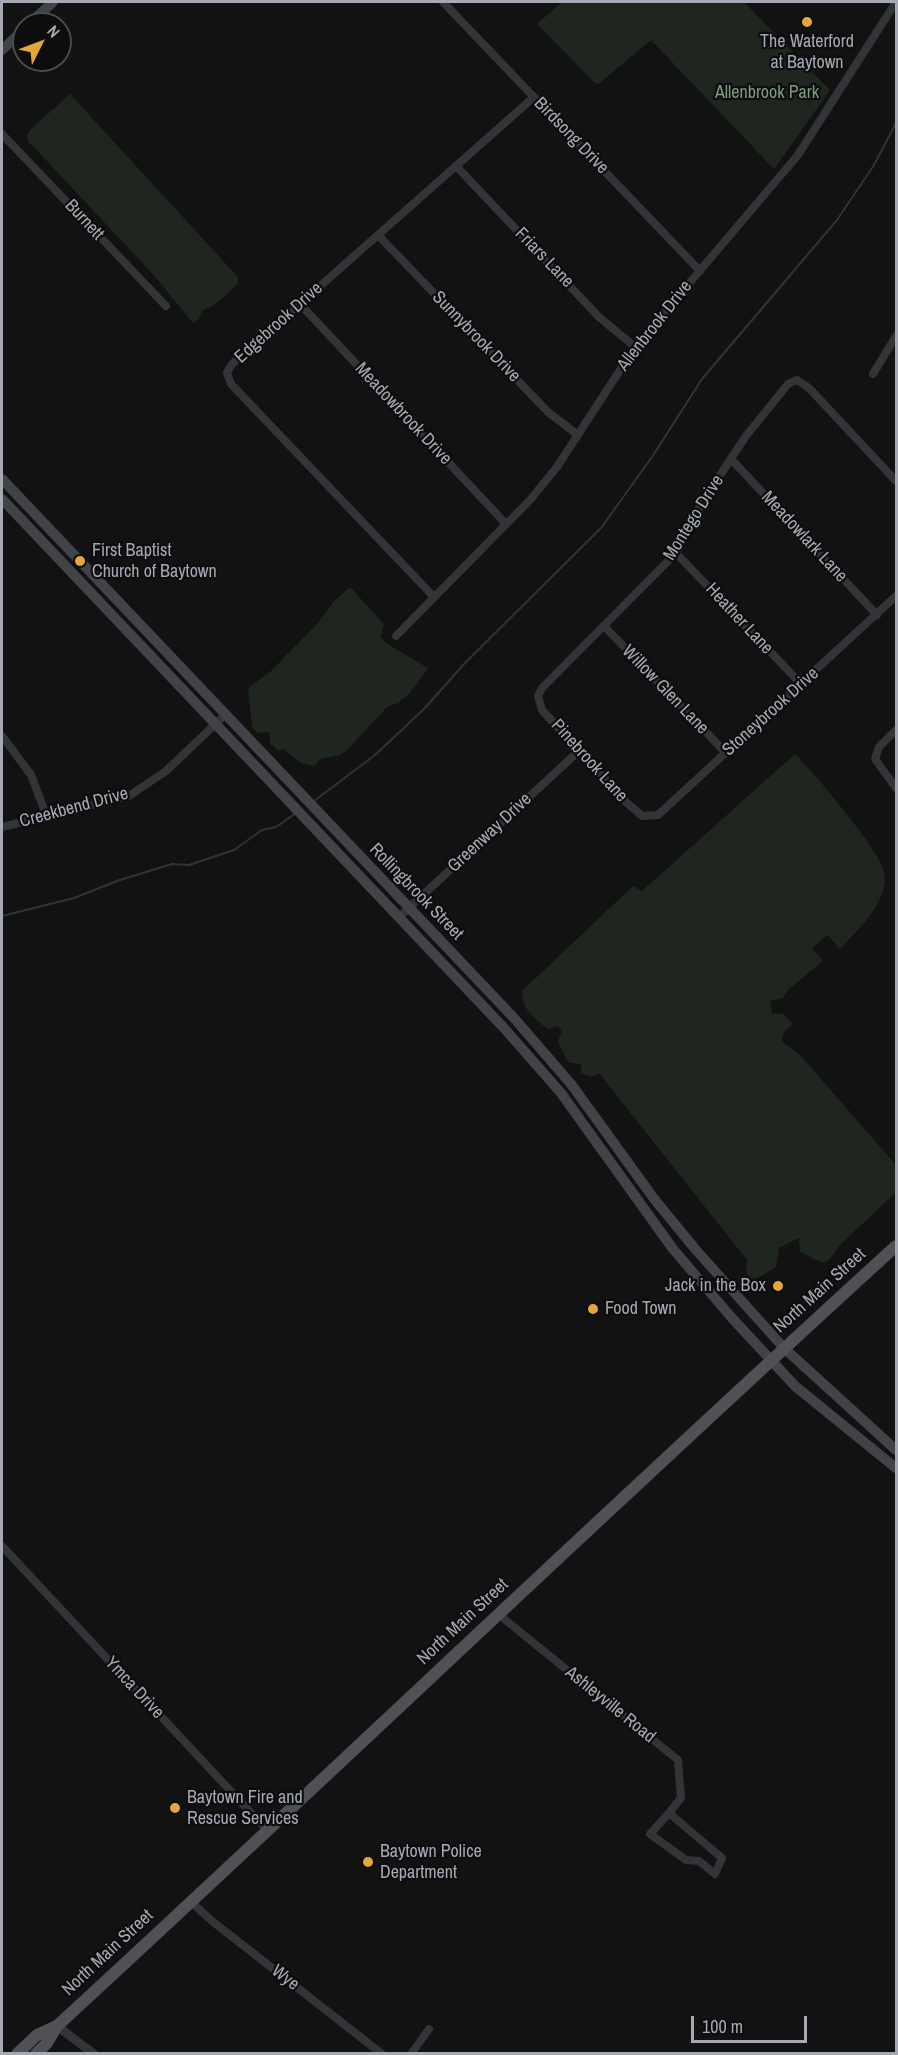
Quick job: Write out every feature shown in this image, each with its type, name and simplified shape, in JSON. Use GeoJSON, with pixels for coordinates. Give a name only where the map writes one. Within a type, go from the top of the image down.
{"type":"FeatureCollection","features":[{"type":"Feature","properties":{"kind":"main road","name":"Rollingbrook Street"},"geometry":{"type":"LineString","coordinates":[[2,479],[514,1018],[571,1084],[662,1208],[784,1348],[897,1450]]}},
{"type":"Feature","properties":{"kind":"main road","name":"Rollingbrook Street"},"geometry":{"type":"LineString","coordinates":[[2,499],[470,990],[561,1093],[673,1249],[770,1360],[795,1386],[897,1468]]}},
{"type":"Feature","properties":{"kind":"main road"},"geometry":{"type":"LineString","coordinates":[[43,543],[54,533]]}},
{"type":"Feature","properties":{"kind":"main road"},"geometry":{"type":"LineString","coordinates":[[132,634],[141,625]]}},
{"type":"Feature","properties":{"kind":"main road","name":"North Main Street"},"geometry":{"type":"LineString","coordinates":[[17,2054],[37,2035],[57,2025],[770,1360],[897,1246]]}},
{"type":"Feature","properties":{"kind":"main road","name":"North Main Street"},"geometry":{"type":"LineString","coordinates":[[36,2054],[47,2043],[57,2025]]}},
{"type":"Feature","properties":{"kind":"street","name":"Birdsong Drive"},"geometry":{"type":"LineString","coordinates":[[443,2],[699,271]]}},
{"type":"Feature","properties":{"kind":"street","name":"Allenbrook Drive"},"geometry":{"type":"LineString","coordinates":[[396,636],[544,484],[635,347],[798,155],[896,2]]}},
{"type":"Feature","properties":{"kind":"street","name":"Edgebrook Drive"},"geometry":{"type":"LineString","coordinates":[[433,596],[231,384],[227,374],[232,364],[534,97]]}},
{"type":"Feature","properties":{"kind":"street","name":"Burnett"},"geometry":{"type":"LineString","coordinates":[[2,134],[166,306]]}},
{"type":"Feature","properties":{"kind":"street","name":"Friars Lane"},"geometry":{"type":"LineString","coordinates":[[456,165],[599,317],[635,347]]}},
{"type":"Feature","properties":{"kind":"street","name":"Sunnybrook Drive"},"geometry":{"type":"LineString","coordinates":[[378,235],[548,412],[578,435]]}},
{"type":"Feature","properties":{"kind":"street","name":"Meadowbrook Drive"},"geometry":{"type":"LineString","coordinates":[[300,304],[506,524]]}},
{"type":"Feature","properties":{"kind":"street"},"geometry":{"type":"LineString","coordinates":[[873,374],[897,336]]}},
{"type":"Feature","properties":{"kind":"street","name":"Montego Drive"},"geometry":{"type":"LineString","coordinates":[[540,703],[538,696],[542,688],[676,552],[686,529],[731,459],[788,384],[797,380],[809,388],[897,481]]}},
{"type":"Feature","properties":{"kind":"street","name":"Meadowlark Lane"},"geometry":{"type":"LineString","coordinates":[[731,459],[877,615]]}},
{"type":"Feature","properties":{"kind":"street","name":"Heather Lane"},"geometry":{"type":"LineString","coordinates":[[676,552],[802,685]]}},
{"type":"Feature","properties":{"kind":"street","name":"Stoneybrook Drive"},"geometry":{"type":"LineString","coordinates":[[642,816],[664,812],[897,596]]}},
{"type":"Feature","properties":{"kind":"street","name":"Willow Glen Lane"},"geometry":{"type":"LineString","coordinates":[[604,626],[726,753]]}},
{"type":"Feature","properties":{"kind":"street","name":"Pinebrook Lane"},"geometry":{"type":"LineString","coordinates":[[540,703],[542,710],[625,801],[642,816]]}},
{"type":"Feature","properties":{"kind":"street","name":"Creekbend Drive"},"geometry":{"type":"LineString","coordinates":[[2,827],[129,796],[166,771],[225,715]]}},
{"type":"Feature","properties":{"kind":"street"},"geometry":{"type":"LineString","coordinates":[[897,730],[879,747],[875,759],[897,788]]}},
{"type":"Feature","properties":{"kind":"street"},"geometry":{"type":"LineString","coordinates":[[2,736],[31,775],[47,817]]}},
{"type":"Feature","properties":{"kind":"street","name":"Greenway Drive"},"geometry":{"type":"LineString","coordinates":[[399,917],[580,750]]}},
{"type":"Feature","properties":{"kind":"street","name":"Ymca Drive"},"geometry":{"type":"LineString","coordinates":[[2,1546],[267,1830]]}},
{"type":"Feature","properties":{"kind":"street","name":"Ashleyville Road"},"geometry":{"type":"LineString","coordinates":[[498,1614],[678,1760],[681,1798],[650,1834],[686,1860],[699,1861],[715,1874],[722,1858],[669,1813]]}},
{"type":"Feature","properties":{"kind":"street","name":"Wye"},"geometry":{"type":"LineString","coordinates":[[190,1901],[212,1921],[382,2054]]}},
{"type":"Feature","properties":{"kind":"street"},"geometry":{"type":"LineString","coordinates":[[57,2025],[94,2054]]}},
{"type":"Feature","properties":{"kind":"street"},"geometry":{"type":"LineString","coordinates":[[411,2054],[429,2029]]}},
{"type":"Feature","properties":{"kind":"green space","name":"Allenbrook Park"},"geometry":{"type":"Polygon","coordinates":[[[562,2],[744,2],[830,90],[774,169],[651,40],[597,85],[537,24],[562,2]]]}},
{"type":"Feature","properties":{"kind":"green space"},"geometry":{"type":"Polygon","coordinates":[[[70,94],[238,277],[238,283],[217,303],[202,311],[199,319],[193,323],[152,273],[28,141],[27,135],[32,128],[70,94]]]}},
{"type":"Feature","properties":{"kind":"green space"},"geometry":{"type":"Polygon","coordinates":[[[350,587],[384,624],[381,637],[428,669],[408,695],[398,703],[387,707],[340,755],[321,759],[314,766],[301,763],[283,749],[278,751],[270,743],[269,732],[258,733],[252,727],[248,688],[271,671],[318,623],[333,602],[350,587]]]}},
{"type":"Feature","properties":{"kind":"green space"},"geometry":{"type":"Polygon","coordinates":[[[795,754],[861,832],[882,865],[885,876],[881,896],[870,916],[840,949],[828,935],[812,948],[823,961],[788,990],[783,998],[770,1001],[772,1013],[783,1014],[793,1024],[784,1032],[782,1041],[801,1056],[896,1165],[896,1192],[839,1246],[829,1260],[823,1263],[800,1252],[799,1238],[779,1248],[776,1267],[756,1279],[749,1278],[746,1270],[747,1260],[599,1073],[591,1077],[580,1072],[582,1065],[568,1062],[558,1042],[562,1030],[557,1026],[548,1029],[534,1017],[524,1003],[522,991],[633,886],[642,891],[795,754]]]}},
{"type":"Feature","properties":{"kind":"waterway"},"geometry":{"type":"LineString","coordinates":[[314,801],[375,755],[424,709],[464,664],[601,528],[652,457],[702,379],[837,220],[874,165],[896,123]]}},
{"type":"Feature","properties":{"kind":"waterway"},"geometry":{"type":"LineString","coordinates":[[2,916],[74,898],[117,881],[172,864],[189,865],[234,850],[262,830],[276,827],[296,813]]}},
{"type":"Feature","properties":{"kind":"place","name":"The Waterford at Baytown"},"geometry":{"type":"Point","coordinates":[807,22]}},
{"type":"Feature","properties":{"kind":"place","name":"First Baptist Church of Baytown"},"geometry":{"type":"Point","coordinates":[80,561]}},
{"type":"Feature","properties":{"kind":"place","name":"Jack in the Box"},"geometry":{"type":"Point","coordinates":[778,1286]}},
{"type":"Feature","properties":{"kind":"place","name":"Food Town"},"geometry":{"type":"Point","coordinates":[593,1309]}},
{"type":"Feature","properties":{"kind":"place","name":"Baytown Fire and Rescue Services"},"geometry":{"type":"Point","coordinates":[175,1808]}},
{"type":"Feature","properties":{"kind":"place","name":"Baytown Police Department"},"geometry":{"type":"Point","coordinates":[368,1862]}}]}
